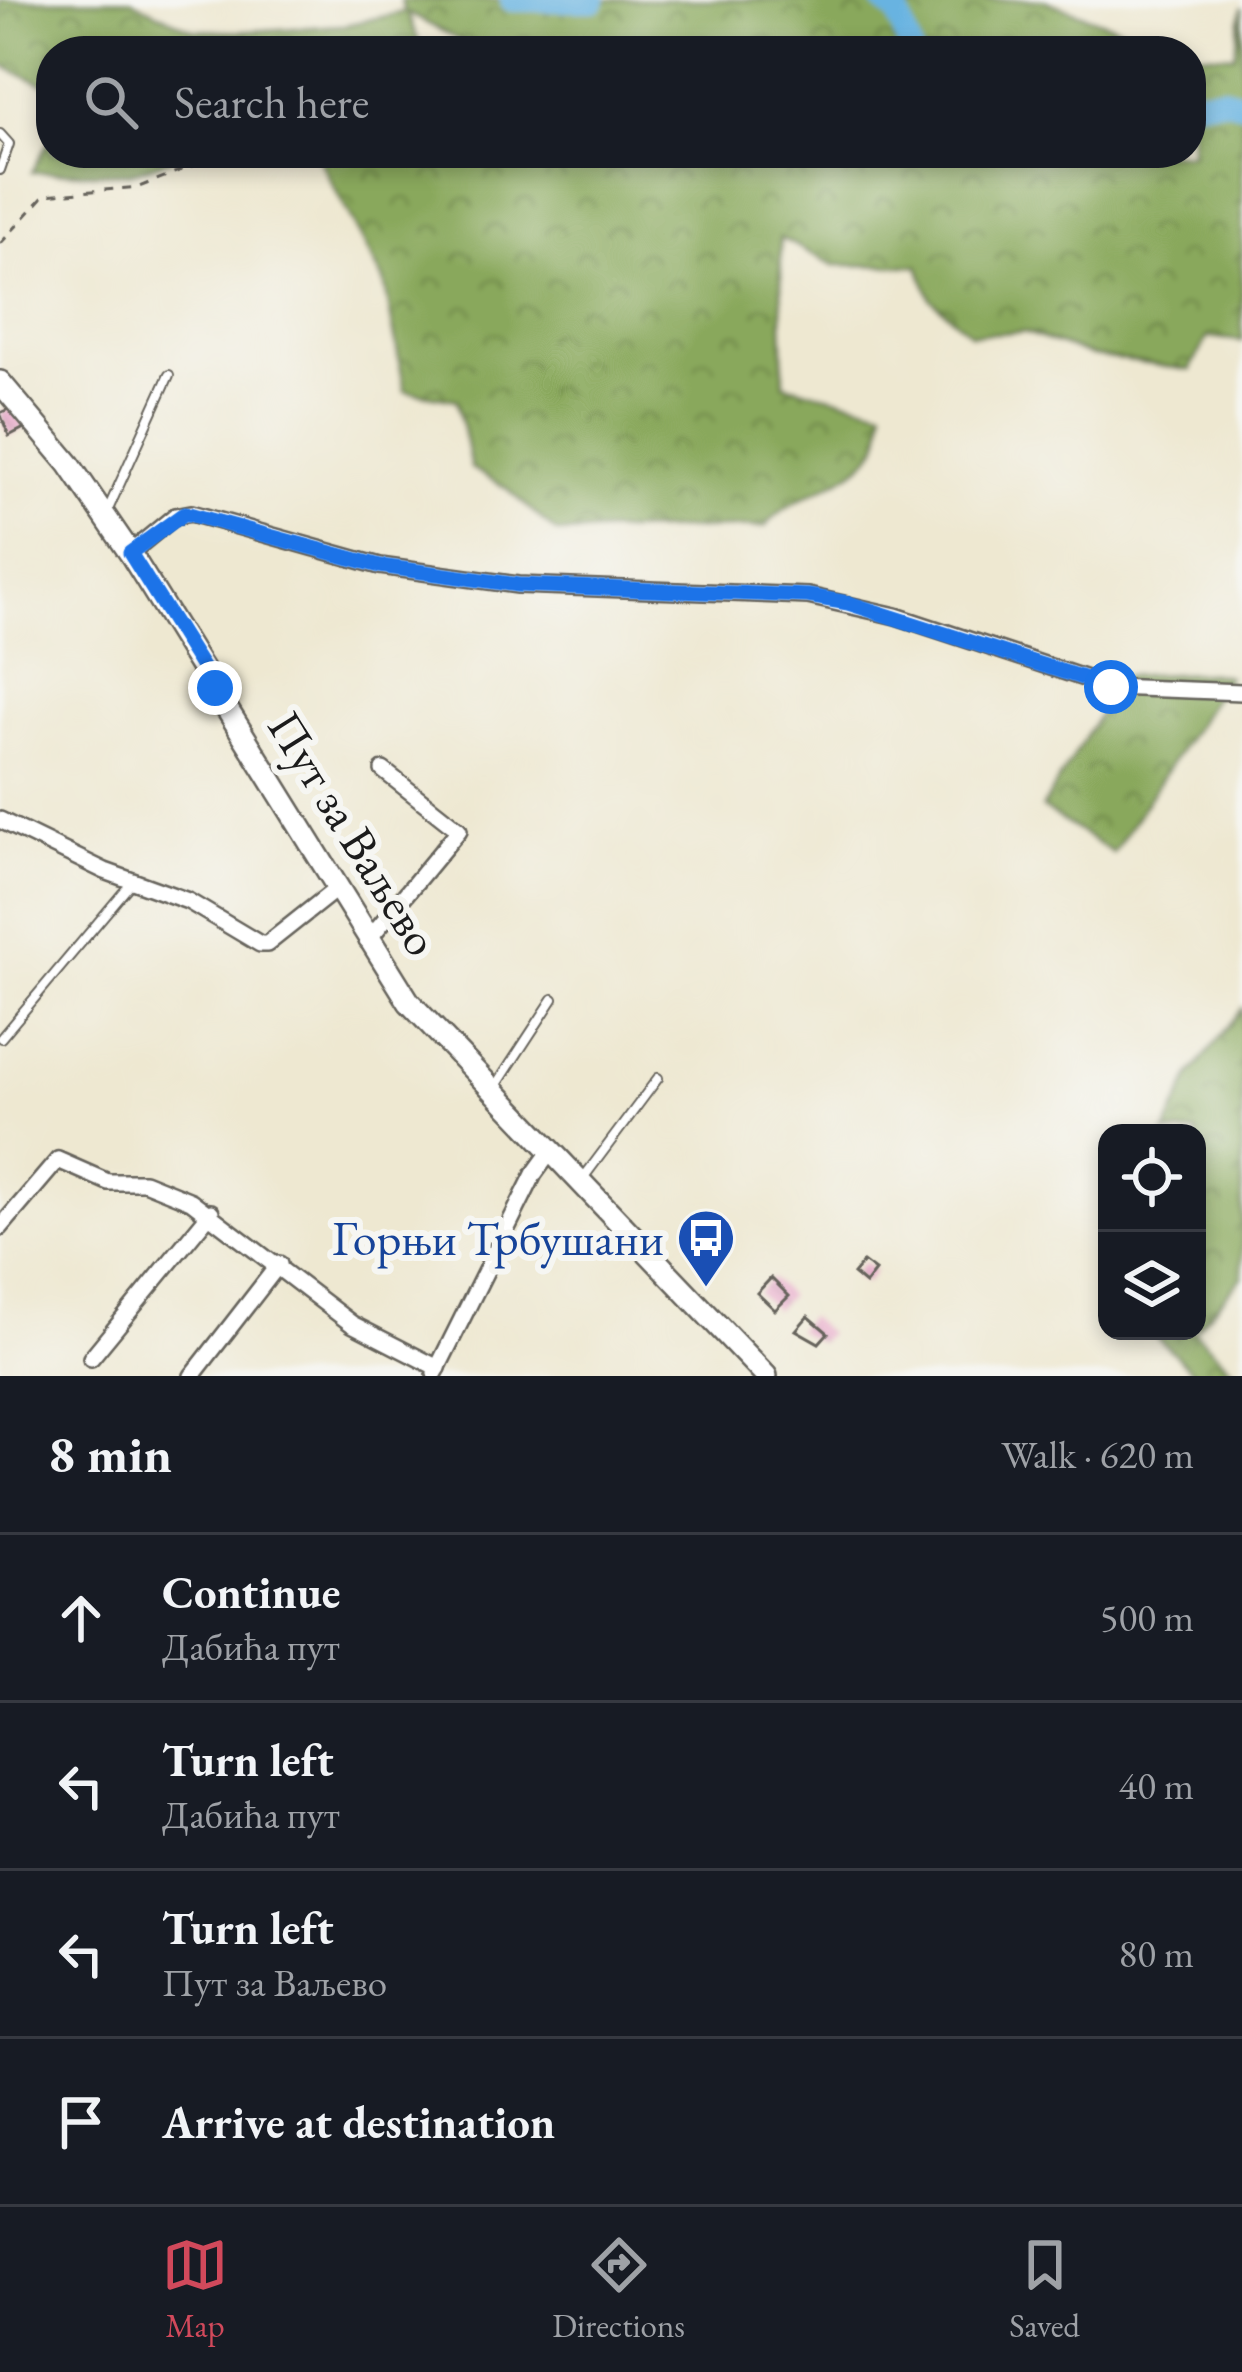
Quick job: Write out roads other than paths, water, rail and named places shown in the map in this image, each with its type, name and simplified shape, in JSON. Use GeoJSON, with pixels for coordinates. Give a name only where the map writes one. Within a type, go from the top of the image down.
{"type":"FeatureCollection","features":[{"type":"Feature","properties":{"kind":"main road","name":"Пут за Ваљево"},"geometry":{"type":"LineString","coordinates":[[0,382],[105,515],[367,941],[420,1015],[766,1376]]}},
{"type":"Feature","properties":{"kind":"street"},"geometry":{"type":"LineString","coordinates":[[130,553],[185,513],[380,566],[518,585],[808,596],[896,616],[1111,687],[1242,692]]}},
{"type":"Feature","properties":{"kind":"street"},"geometry":{"type":"LineString","coordinates":[[367,941],[459,830],[383,770]]}},
{"type":"Feature","properties":{"kind":"street"},"geometry":{"type":"LineString","coordinates":[[0,820],[188,901],[252,941],[267,944],[335,890]]}},
{"type":"Feature","properties":{"kind":"street"},"geometry":{"type":"LineString","coordinates":[[0,1228],[53,1165],[65,1159],[108,1182],[144,1182],[211,1212],[374,1338],[436,1372],[534,1174],[550,1152]]}},
{"type":"Feature","properties":{"kind":"street"},"geometry":{"type":"LineString","coordinates":[[91,1358],[211,1212]]}},
{"type":"Feature","properties":{"kind":"street"},"geometry":{"type":"LineString","coordinates":[[192,1376],[279,1264]]}},
{"type":"Feature","properties":{"kind":"lane"},"geometry":{"type":"LineString","coordinates":[[0,134],[9,144],[0,170]]}},
{"type":"Feature","properties":{"kind":"lane"},"geometry":{"type":"LineString","coordinates":[[105,515],[169,375]]}},
{"type":"Feature","properties":{"kind":"lane"},"geometry":{"type":"LineString","coordinates":[[1,1038],[133,881]]}},
{"type":"Feature","properties":{"kind":"lane"},"geometry":{"type":"LineString","coordinates":[[491,1092],[553,999]]}},
{"type":"Feature","properties":{"kind":"lane"},"geometry":{"type":"LineString","coordinates":[[579,1183],[658,1078]]}},
{"type":"Feature","properties":{"kind":"waterway"},"geometry":{"type":"LineString","coordinates":[[512,0],[594,0]]}},
{"type":"Feature","properties":{"kind":"waterway"},"geometry":{"type":"LineString","coordinates":[[882,0],[898,13],[906,36]]}},
{"type":"Feature","properties":{"kind":"waterway"},"geometry":{"type":"LineString","coordinates":[[1206,100],[1242,103]]}},
{"type":"Feature","properties":{"kind":"place","name":"Горњи Трбушани"},"geometry":{"type":"Point","coordinates":[706,1289]}}]}
